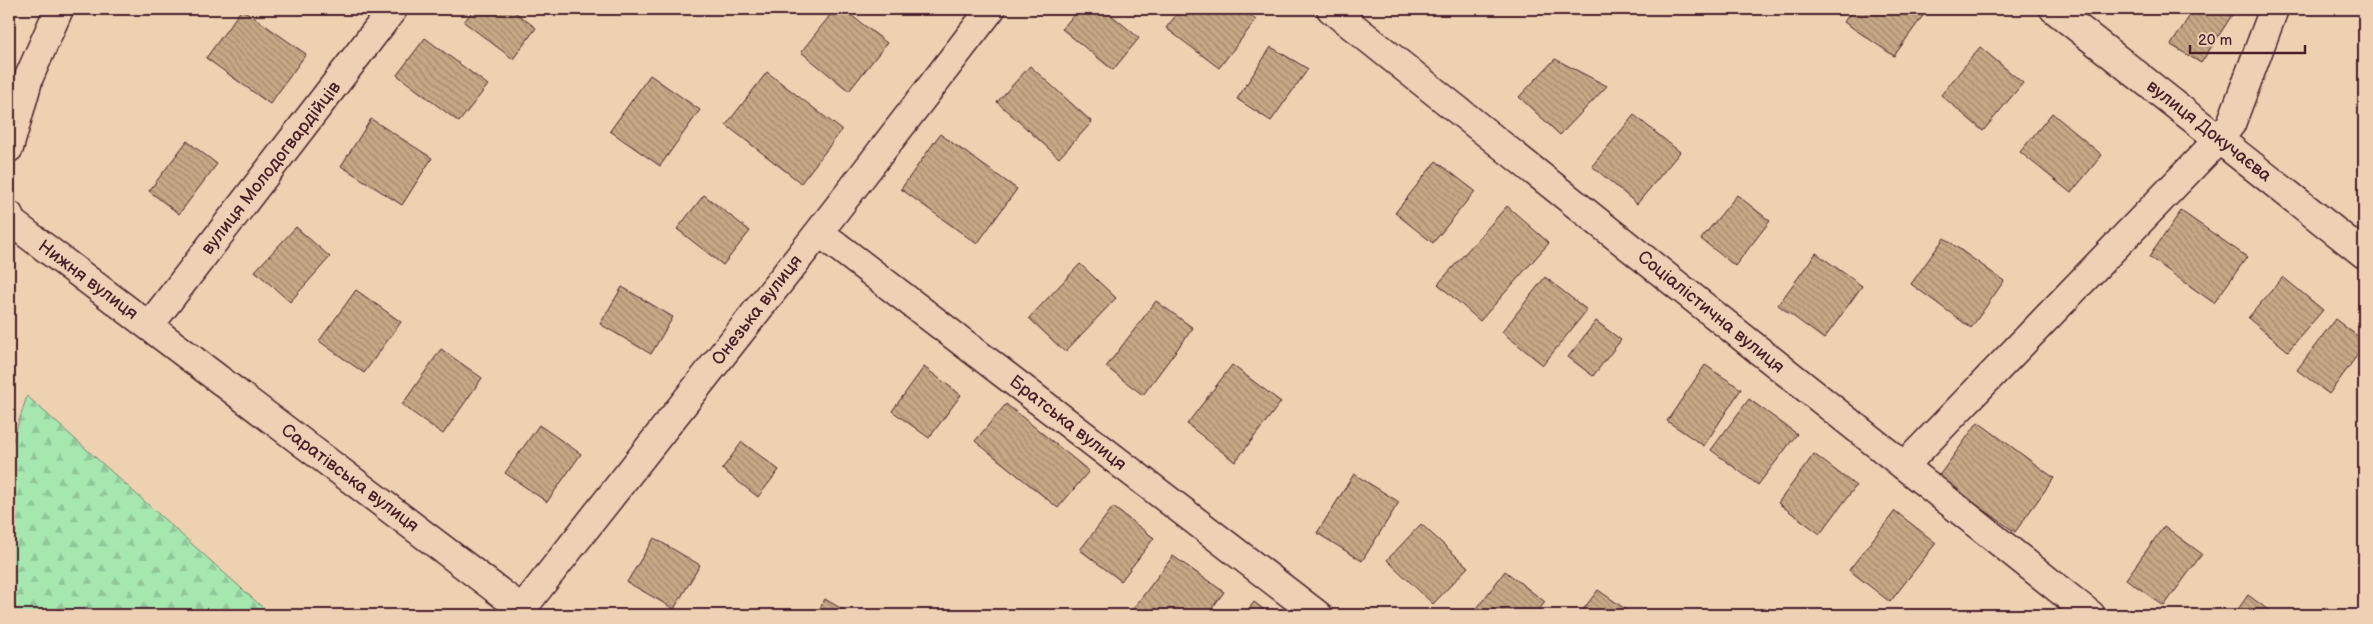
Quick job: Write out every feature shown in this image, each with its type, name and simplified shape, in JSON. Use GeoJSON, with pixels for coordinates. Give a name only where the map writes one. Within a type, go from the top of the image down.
{"type":"FeatureCollection","features":[{"type":"Feature","properties":{"kind":"street"},"geometry":{"type":"LineString","coordinates":[[9,148],[29,77],[59,9]]}},
{"type":"Feature","properties":{"kind":"street","name":"вулиця Молодогвардійців"},"geometry":{"type":"LineString","coordinates":[[148,326],[393,9]]}},
{"type":"Feature","properties":{"kind":"street","name":"Онезька вулиця"},"geometry":{"type":"LineString","coordinates":[[524,612],[991,9]]}},
{"type":"Feature","properties":{"kind":"street","name":"Соціалістична вулиця"},"geometry":{"type":"LineString","coordinates":[[1331,9],[2091,615]]}},
{"type":"Feature","properties":{"kind":"street","name":"вулиця Докучаєва"},"geometry":{"type":"LineString","coordinates":[[2054,9],[2364,254]]}},
{"type":"Feature","properties":{"kind":"street"},"geometry":{"type":"LineString","coordinates":[[1904,466],[2219,139],[2231,124],[2274,9]]}},
{"type":"Feature","properties":{"kind":"street","name":"Нижня вулиця"},"geometry":{"type":"LineString","coordinates":[[9,215],[10,221],[148,326],[172,342]]}},
{"type":"Feature","properties":{"kind":"street","name":"Братська вулиця"},"geometry":{"type":"LineString","coordinates":[[819,232],[1318,615]]}},
{"type":"Feature","properties":{"kind":"street","name":"Саратівська вулиця"},"geometry":{"type":"LineString","coordinates":[[172,342],[524,612]]}},
{"type":"Feature","properties":{"kind":"green space"},"geometry":{"type":"Polygon","coordinates":[[[27,396],[271,615],[9,615],[9,452],[27,396]]]}},
{"type":"Feature","properties":{"kind":"building"},"geometry":{"type":"Polygon","coordinates":[[[242,9],[306,54],[270,104],[206,58],[242,9]]]}},
{"type":"Feature","properties":{"kind":"building"},"geometry":{"type":"Polygon","coordinates":[[[474,9],[511,9],[536,28],[513,59],[464,22],[474,9]]]}},
{"type":"Feature","properties":{"kind":"building"},"geometry":{"type":"Polygon","coordinates":[[[835,9],[843,9],[887,43],[849,91],[801,52],[835,9]]]}},
{"type":"Feature","properties":{"kind":"building"},"geometry":{"type":"Polygon","coordinates":[[[1079,9],[1104,9],[1139,38],[1113,70],[1062,29],[1079,9]]]}},
{"type":"Feature","properties":{"kind":"building"},"geometry":{"type":"Polygon","coordinates":[[[1181,9],[1241,9],[1256,20],[1219,68],[1166,28],[1181,9]]]}},
{"type":"Feature","properties":{"kind":"building"},"geometry":{"type":"Polygon","coordinates":[[[1853,9],[1927,10],[1894,56],[1844,22],[1853,9]]]}},
{"type":"Feature","properties":{"kind":"building"},"geometry":{"type":"Polygon","coordinates":[[[2194,9],[2222,9],[2232,15],[2201,63],[2171,45],[2194,9]]]}},
{"type":"Feature","properties":{"kind":"building"},"geometry":{"type":"Polygon","coordinates":[[[425,38],[488,85],[459,122],[397,75],[425,38]]]}},
{"type":"Feature","properties":{"kind":"building"},"geometry":{"type":"Polygon","coordinates":[[[1271,47],[1308,69],[1271,121],[1237,99],[1271,47]]]}},
{"type":"Feature","properties":{"kind":"building"},"geometry":{"type":"Polygon","coordinates":[[[1980,47],[2023,83],[1983,131],[1941,95],[1980,47]]]}},
{"type":"Feature","properties":{"kind":"building"},"geometry":{"type":"Polygon","coordinates":[[[1555,59],[1607,86],[1560,135],[1519,97],[1555,59]]]}},
{"type":"Feature","properties":{"kind":"building"},"geometry":{"type":"Polygon","coordinates":[[[1030,66],[1092,122],[1059,158],[997,102],[1030,66]]]}},
{"type":"Feature","properties":{"kind":"building"},"geometry":{"type":"Polygon","coordinates":[[[767,72],[842,130],[801,183],[726,125],[767,72]]]}},
{"type":"Feature","properties":{"kind":"building"},"geometry":{"type":"Polygon","coordinates":[[[650,75],[700,110],[660,166],[610,131],[650,75]]]}},
{"type":"Feature","properties":{"kind":"building"},"geometry":{"type":"Polygon","coordinates":[[[2052,113],[2102,155],[2071,193],[2020,152],[2052,113]]]}},
{"type":"Feature","properties":{"kind":"building"},"geometry":{"type":"Polygon","coordinates":[[[1634,115],[1680,152],[1637,204],[1592,166],[1634,115]]]}},
{"type":"Feature","properties":{"kind":"building"},"geometry":{"type":"Polygon","coordinates":[[[371,119],[432,158],[402,205],[341,166],[371,119]]]}},
{"type":"Feature","properties":{"kind":"building"},"geometry":{"type":"Polygon","coordinates":[[[940,134],[1017,189],[977,244],[901,189],[940,134]]]}},
{"type":"Feature","properties":{"kind":"building"},"geometry":{"type":"Polygon","coordinates":[[[187,141],[217,164],[179,214],[149,191],[187,141]]]}},
{"type":"Feature","properties":{"kind":"building"},"geometry":{"type":"Polygon","coordinates":[[[1436,161],[1475,191],[1433,243],[1395,213],[1436,161]]]}},
{"type":"Feature","properties":{"kind":"building"},"geometry":{"type":"Polygon","coordinates":[[[704,195],[750,231],[723,265],[677,229],[704,195]]]}},
{"type":"Feature","properties":{"kind":"building"},"geometry":{"type":"Polygon","coordinates":[[[1737,195],[1770,221],[1735,266],[1701,239],[1737,195]]]}},
{"type":"Feature","properties":{"kind":"building"},"geometry":{"type":"Polygon","coordinates":[[[1507,206],[1549,243],[1480,321],[1438,284],[1507,206]]]}},
{"type":"Feature","properties":{"kind":"building"},"geometry":{"type":"Polygon","coordinates":[[[2181,211],[2247,257],[2214,303],[2149,257],[2181,211]]]}},
{"type":"Feature","properties":{"kind":"building"},"geometry":{"type":"Polygon","coordinates":[[[296,227],[330,257],[290,302],[255,271],[296,227]]]}},
{"type":"Feature","properties":{"kind":"building"},"geometry":{"type":"Polygon","coordinates":[[[1944,238],[2004,281],[1971,328],[1911,284],[1944,238]]]}},
{"type":"Feature","properties":{"kind":"building"},"geometry":{"type":"Polygon","coordinates":[[[1816,253],[1862,286],[1824,339],[1778,305],[1816,253]]]}},
{"type":"Feature","properties":{"kind":"building"},"geometry":{"type":"Polygon","coordinates":[[[1080,264],[1116,298],[1065,352],[1029,318],[1080,264]]]}},
{"type":"Feature","properties":{"kind":"building"},"geometry":{"type":"Polygon","coordinates":[[[1545,277],[1587,310],[1543,365],[1502,332],[1545,277]]]}},
{"type":"Feature","properties":{"kind":"building"},"geometry":{"type":"Polygon","coordinates":[[[2283,277],[2323,310],[2288,351],[2248,318],[2283,277]]]}},
{"type":"Feature","properties":{"kind":"building"},"geometry":{"type":"Polygon","coordinates":[[[622,287],[673,317],[651,354],[600,324],[622,287]]]}},
{"type":"Feature","properties":{"kind":"building"},"geometry":{"type":"Polygon","coordinates":[[[356,290],[401,322],[364,373],[319,341],[356,290]]]}},
{"type":"Feature","properties":{"kind":"building"},"geometry":{"type":"Polygon","coordinates":[[[1156,301],[1193,328],[1143,395],[1106,367],[1156,301]]]}},
{"type":"Feature","properties":{"kind":"building"},"geometry":{"type":"Polygon","coordinates":[[[2335,319],[2364,341],[2364,346],[2329,394],[2297,370],[2335,319]]]}},
{"type":"Feature","properties":{"kind":"building"},"geometry":{"type":"Polygon","coordinates":[[[1596,321],[1621,340],[1593,376],[1568,357],[1596,321]]]}},
{"type":"Feature","properties":{"kind":"building"},"geometry":{"type":"Polygon","coordinates":[[[441,349],[482,378],[443,434],[402,405],[441,349]]]}},
{"type":"Feature","properties":{"kind":"building"},"geometry":{"type":"Polygon","coordinates":[[[1232,365],[1281,402],[1235,462],[1187,424],[1232,365]]]}},
{"type":"Feature","properties":{"kind":"building"},"geometry":{"type":"Polygon","coordinates":[[[1705,365],[1741,389],[1704,446],[1667,421],[1705,365]]]}},
{"type":"Feature","properties":{"kind":"building"},"geometry":{"type":"Polygon","coordinates":[[[924,367],[961,395],[929,438],[892,411],[924,367]]]}},
{"type":"Feature","properties":{"kind":"building"},"geometry":{"type":"Polygon","coordinates":[[[1749,399],[1797,434],[1758,485],[1711,450],[1749,399]]]}},
{"type":"Feature","properties":{"kind":"building"},"geometry":{"type":"Polygon","coordinates":[[[1006,404],[1089,471],[1058,508],[975,441],[1006,404]]]}},
{"type":"Feature","properties":{"kind":"building"},"geometry":{"type":"Polygon","coordinates":[[[1978,422],[2054,478],[2015,532],[1938,477],[1978,422]]]}},
{"type":"Feature","properties":{"kind":"building"},"geometry":{"type":"Polygon","coordinates":[[[539,425],[581,454],[547,502],[505,473],[539,425]]]}},
{"type":"Feature","properties":{"kind":"building"},"geometry":{"type":"Polygon","coordinates":[[[742,442],[779,470],[758,497],[722,469],[742,442]]]}},
{"type":"Feature","properties":{"kind":"building"},"geometry":{"type":"Polygon","coordinates":[[[1814,454],[1856,486],[1820,534],[1778,503],[1814,454]]]}},
{"type":"Feature","properties":{"kind":"building"},"geometry":{"type":"Polygon","coordinates":[[[1354,474],[1399,502],[1362,561],[1317,533],[1354,474]]]}},
{"type":"Feature","properties":{"kind":"building"},"geometry":{"type":"Polygon","coordinates":[[[1113,507],[1154,538],[1121,581],[1080,550],[1113,507]]]}},
{"type":"Feature","properties":{"kind":"building"},"geometry":{"type":"Polygon","coordinates":[[[1895,511],[1936,543],[1890,602],[1849,570],[1895,511]]]}},
{"type":"Feature","properties":{"kind":"building"},"geometry":{"type":"Polygon","coordinates":[[[1421,524],[1468,567],[1433,604],[1387,560],[1421,524]]]}},
{"type":"Feature","properties":{"kind":"building"},"geometry":{"type":"Polygon","coordinates":[[[2164,526],[2202,554],[2164,606],[2126,579],[2164,526]]]}},
{"type":"Feature","properties":{"kind":"building"},"geometry":{"type":"Polygon","coordinates":[[[654,538],[700,565],[674,609],[627,582],[654,538]]]}},
{"type":"Feature","properties":{"kind":"building"},"geometry":{"type":"Polygon","coordinates":[[[1173,556],[1224,592],[1207,615],[1141,615],[1133,609],[1173,556]]]}},
{"type":"Feature","properties":{"kind":"building"},"geometry":{"type":"Polygon","coordinates":[[[1505,571],[1545,602],[1535,615],[1472,615],[1505,571]]]}},
{"type":"Feature","properties":{"kind":"building"},"geometry":{"type":"Polygon","coordinates":[[[1598,590],[1634,615],[1579,615],[1598,590]]]}},
{"type":"Feature","properties":{"kind":"building"},"geometry":{"type":"Polygon","coordinates":[[[2248,595],[2275,615],[2234,615],[2248,595]]]}},
{"type":"Feature","properties":{"kind":"building"},"geometry":{"type":"Polygon","coordinates":[[[825,599],[852,615],[816,615],[825,599]]]}},
{"type":"Feature","properties":{"kind":"building"},"geometry":{"type":"Polygon","coordinates":[[[1254,602],[1271,615],[1244,615],[1254,602]]]}}]}
